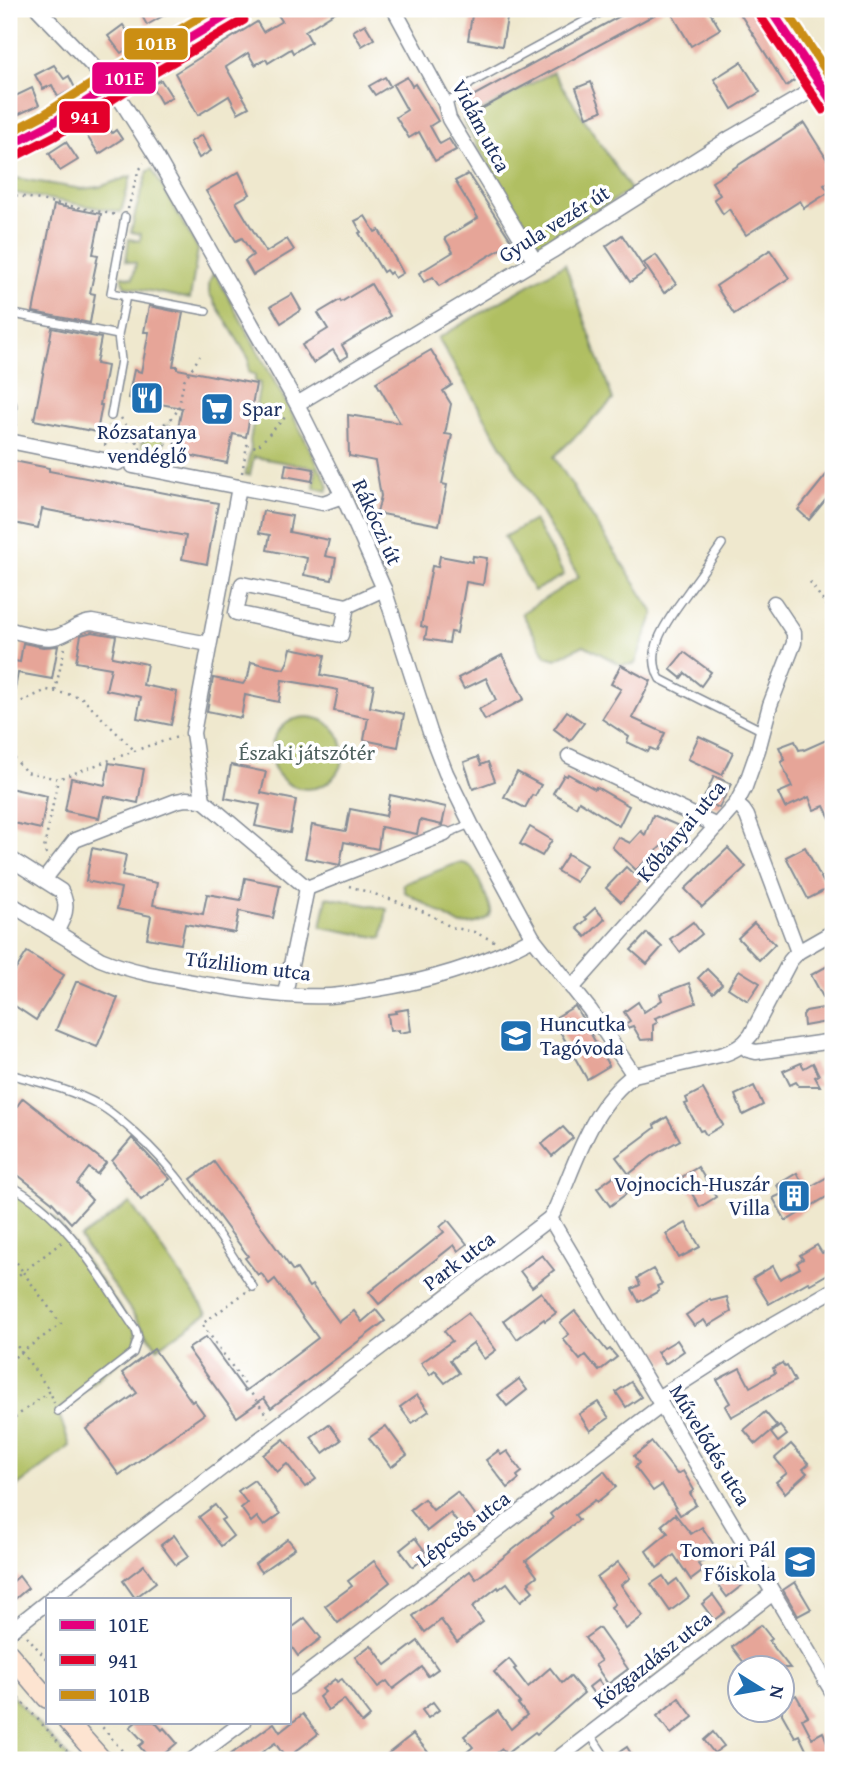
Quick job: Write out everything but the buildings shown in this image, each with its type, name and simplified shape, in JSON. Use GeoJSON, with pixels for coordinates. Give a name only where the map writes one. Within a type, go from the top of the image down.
{"type":"FeatureCollection","features":[{"type":"Feature","properties":{"kind":"street","name":"Rákóczi út"},"geometry":{"type":"LineString","coordinates":[[38,9],[112,86],[156,156],[297,404],[343,496],[384,589],[430,732],[471,824],[533,938],[590,1010],[634,1075]]}},
{"type":"Feature","properties":{"kind":"street"},"geometry":{"type":"LineString","coordinates":[[9,146],[48,127],[238,9]]}},
{"type":"Feature","properties":{"kind":"street","name":"Vidám utca"},"geometry":{"type":"LineString","coordinates":[[394,9],[445,103],[449,119],[535,261]]}},
{"type":"Feature","properties":{"kind":"street"},"geometry":{"type":"LineString","coordinates":[[769,9],[827,84],[833,103]]}},
{"type":"Feature","properties":{"kind":"street","name":"Gyula vezér út"},"geometry":{"type":"LineString","coordinates":[[297,404],[535,261],[732,137],[827,84]]}},
{"type":"Feature","properties":{"kind":"street"},"geometry":{"type":"LineString","coordinates":[[9,405],[9,422]]}},
{"type":"Feature","properties":{"kind":"street"},"geometry":{"type":"LineString","coordinates":[[9,441],[323,503],[343,496]]}},
{"type":"Feature","properties":{"kind":"street"},"geometry":{"type":"LineString","coordinates":[[202,800],[193,733],[239,487]]}},
{"type":"Feature","properties":{"kind":"street"},"geometry":{"type":"LineString","coordinates":[[236,613],[242,584],[347,606],[384,589]]}},
{"type":"Feature","properties":{"kind":"street","name":"Kőbányai utca"},"geometry":{"type":"LineString","coordinates":[[572,988],[736,804],[745,787],[764,732],[770,705],[794,643],[794,633],[774,603]]}},
{"type":"Feature","properties":{"kind":"street"},"geometry":{"type":"LineString","coordinates":[[216,610],[341,635],[347,606]]}},
{"type":"Feature","properties":{"kind":"street"},"geometry":{"type":"LineString","coordinates":[[9,630],[57,637],[83,622],[92,622],[209,644]]}},
{"type":"Feature","properties":{"kind":"street"},"geometry":{"type":"LineString","coordinates":[[569,756],[717,826]]}},
{"type":"Feature","properties":{"kind":"street"},"geometry":{"type":"LineString","coordinates":[[48,874],[75,840],[186,799],[202,800],[307,888]]}},
{"type":"Feature","properties":{"kind":"street"},"geometry":{"type":"LineString","coordinates":[[736,804],[747,816],[798,952]]}},
{"type":"Feature","properties":{"kind":"street"},"geometry":{"type":"LineString","coordinates":[[307,888],[445,834]]}},
{"type":"Feature","properties":{"kind":"street"},"geometry":{"type":"LineString","coordinates":[[9,858],[48,874],[61,891],[66,899],[64,919],[56,932]]}},
{"type":"Feature","properties":{"kind":"street"},"geometry":{"type":"LineString","coordinates":[[285,994],[307,888]]}},
{"type":"Feature","properties":{"kind":"street","name":"Tűzliliom utca"},"geometry":{"type":"LineString","coordinates":[[9,904],[100,959],[132,970],[251,992],[331,996],[404,985],[481,963],[533,938]]}},
{"type":"Feature","properties":{"kind":"street"},"geometry":{"type":"LineString","coordinates":[[634,1075],[724,1054],[743,1045],[790,961],[798,952],[833,932]]}},
{"type":"Feature","properties":{"kind":"street"},"geometry":{"type":"LineString","coordinates":[[743,1045],[756,1052],[833,1041]]}},
{"type":"Feature","properties":{"kind":"street","name":"Park utca"},"geometry":{"type":"LineString","coordinates":[[52,1598],[550,1218],[586,1136],[622,1084],[634,1075]]}},
{"type":"Feature","properties":{"kind":"street","name":"Művelődés utca"},"geometry":{"type":"LineString","coordinates":[[550,1218],[833,1693]]}},
{"type":"Feature","properties":{"kind":"street","name":"Lépcsős utca"},"geometry":{"type":"LineString","coordinates":[[290,1686],[660,1401],[772,1325],[833,1290]]}},
{"type":"Feature","properties":{"kind":"street","name":"Közgazdász utca"},"geometry":{"type":"LineString","coordinates":[[556,1760],[773,1592]]}},
{"type":"Feature","properties":{"kind":"street","name":"Park utca"},"geometry":{"type":"LineString","coordinates":[[13,1628],[46,1602]]}},
{"type":"Feature","properties":{"kind":"street"},"geometry":{"type":"LineString","coordinates":[[9,1654],[46,1697]]}},
{"type":"Feature","properties":{"kind":"street"},"geometry":{"type":"LineString","coordinates":[[70,1724],[102,1760]]}},
{"type":"Feature","properties":{"kind":"street"},"geometry":{"type":"LineString","coordinates":[[192,1760],[240,1724]]}},
{"type":"Feature","properties":{"kind":"lane"},"geometry":{"type":"LineString","coordinates":[[445,103],[457,97],[471,83],[607,9]]}},
{"type":"Feature","properties":{"kind":"lane"},"geometry":{"type":"LineString","coordinates":[[125,217],[111,293],[206,311]]}},
{"type":"Feature","properties":{"kind":"lane"},"geometry":{"type":"LineString","coordinates":[[111,416],[121,360],[118,335],[126,296]]}},
{"type":"Feature","properties":{"kind":"lane"},"geometry":{"type":"LineString","coordinates":[[9,313],[118,335]]}},
{"type":"Feature","properties":{"kind":"lane"},"geometry":{"type":"LineString","coordinates":[[722,544],[662,632],[655,649],[656,671],[660,679],[764,732]]}},
{"type":"Feature","properties":{"kind":"lane"},"geometry":{"type":"LineString","coordinates":[[445,834],[471,824]]}},
{"type":"Feature","properties":{"kind":"lane"},"geometry":{"type":"LineString","coordinates":[[9,1074],[81,1097],[120,1120],[165,1161],[184,1184],[253,1287]]}},
{"type":"Feature","properties":{"kind":"lane"},"geometry":{"type":"LineString","coordinates":[[9,1185],[36,1202],[71,1236],[136,1330],[138,1338],[133,1353],[58,1411]]}},
{"type":"Feature","properties":{"kind":"lane"},"geometry":{"type":"LineString","coordinates":[[590,1734],[607,1760]]}},
{"type":"Feature","properties":{"kind":"path"},"geometry":{"type":"LineString","coordinates":[[9,194],[125,217],[138,172],[144,163],[156,156]]}},
{"type":"Feature","properties":{"kind":"path"},"geometry":{"type":"LineString","coordinates":[[107,436],[137,442],[170,420],[178,410],[184,380],[200,356]]}},
{"type":"Feature","properties":{"kind":"path"},"geometry":{"type":"LineString","coordinates":[[239,487],[247,444],[257,447],[297,404]]}},
{"type":"Feature","properties":{"kind":"path"},"geometry":{"type":"LineString","coordinates":[[102,460],[111,416],[121,418],[155,470]]}},
{"type":"Feature","properties":{"kind":"path"},"geometry":{"type":"LineString","coordinates":[[155,470],[170,420]]}},
{"type":"Feature","properties":{"kind":"path"},"geometry":{"type":"LineString","coordinates":[[810,582],[833,615]]}},
{"type":"Feature","properties":{"kind":"path"},"geometry":{"type":"LineString","coordinates":[[55,691],[68,630]]}},
{"type":"Feature","properties":{"kind":"path"},"geometry":{"type":"LineString","coordinates":[[9,707],[47,690],[81,697],[135,751]]}},
{"type":"Feature","properties":{"kind":"path"},"geometry":{"type":"LineString","coordinates":[[9,752],[26,772],[58,779],[193,733]]}},
{"type":"Feature","properties":{"kind":"path"},"geometry":{"type":"LineString","coordinates":[[48,874],[44,849],[58,779]]}},
{"type":"Feature","properties":{"kind":"path"},"geometry":{"type":"LineString","coordinates":[[343,874],[349,886],[404,904],[451,927],[474,932],[512,949]]}},
{"type":"Feature","properties":{"kind":"path"},"geometry":{"type":"LineString","coordinates":[[9,1282],[71,1236]]}},
{"type":"Feature","properties":{"kind":"path"},"geometry":{"type":"LineString","coordinates":[[9,1251],[61,1324],[9,1361]]}},
{"type":"Feature","properties":{"kind":"path"},"geometry":{"type":"LineString","coordinates":[[253,1287],[202,1324],[270,1420]]}},
{"type":"Feature","properties":{"kind":"path"},"geometry":{"type":"LineString","coordinates":[[9,1335],[50,1391],[58,1411]]}},
{"type":"Feature","properties":{"kind":"path"},"geometry":{"type":"LineString","coordinates":[[9,1422],[50,1391]]}},
{"type":"Feature","properties":{"kind":"path"},"geometry":{"type":"LineString","coordinates":[[13,1628],[46,1659]]}},
{"type":"Feature","properties":{"kind":"path"},"geometry":{"type":"LineString","coordinates":[[9,1688],[75,1760]]}},
{"type":"Feature","properties":{"kind":"path"},"geometry":{"type":"LineString","coordinates":[[100,1724],[130,1760]]}},
{"type":"Feature","properties":{"kind":"green space"},"geometry":{"type":"Polygon","coordinates":[[[553,72],[631,190],[537,247],[463,121],[553,72]]]}},
{"type":"Feature","properties":{"kind":"green space"},"geometry":{"type":"Polygon","coordinates":[[[152,169],[198,249],[190,299],[125,286],[122,280],[122,276],[133,278],[136,263],[126,261],[129,239],[140,241],[141,234],[131,232],[148,171],[152,169]]]}},
{"type":"Feature","properties":{"kind":"green space"},"geometry":{"type":"Polygon","coordinates":[[[131,176],[121,212],[9,192],[9,177],[82,189],[99,187],[131,176]]]}},
{"type":"Feature","properties":{"kind":"green space"},"geometry":{"type":"Polygon","coordinates":[[[565,264],[613,400],[554,457],[654,613],[635,664],[621,665],[584,645],[556,659],[546,656],[522,613],[579,577],[438,338],[565,264]]]}},
{"type":"Feature","properties":{"kind":"green space"},"geometry":{"type":"Polygon","coordinates":[[[214,271],[289,408],[329,486],[327,491],[314,488],[316,468],[254,457],[250,475],[245,475],[260,383],[255,382],[255,375],[248,372],[249,359],[209,293],[209,283],[214,271]]]}},
{"type":"Feature","properties":{"kind":"green space"},"geometry":{"type":"Polygon","coordinates":[[[167,425],[163,445],[154,450],[153,455],[147,459],[141,443],[167,425]]]}},
{"type":"Feature","properties":{"kind":"green space"},"geometry":{"type":"Polygon","coordinates":[[[534,520],[564,575],[534,591],[504,537],[534,520]]]}},
{"type":"Feature","properties":{"kind":"green space","name":"Északi játszótér"},"geometry":{"type":"Polygon","coordinates":[[[307,717],[327,723],[337,733],[343,753],[337,773],[327,783],[307,789],[287,783],[277,773],[271,753],[277,733],[287,723],[307,717]]]}},
{"type":"Feature","properties":{"kind":"green space"},"geometry":{"type":"Polygon","coordinates":[[[462,863],[472,868],[489,905],[491,913],[482,921],[461,925],[405,892],[403,884],[462,863]]]}},
{"type":"Feature","properties":{"kind":"green space"},"geometry":{"type":"Polygon","coordinates":[[[327,897],[387,909],[382,938],[321,927],[327,897]]]}},
{"type":"Feature","properties":{"kind":"green space"},"geometry":{"type":"Polygon","coordinates":[[[9,1185],[56,1220],[136,1330],[137,1346],[58,1411],[70,1446],[9,1493],[9,1185]]]}},
{"type":"Feature","properties":{"kind":"green space"},"geometry":{"type":"Polygon","coordinates":[[[130,1203],[207,1313],[157,1348],[80,1238],[130,1203]]]}},
{"type":"Feature","properties":{"kind":"green space"},"geometry":{"type":"Polygon","coordinates":[[[9,1692],[71,1760],[9,1760],[9,1692]]]}},
{"type":"Feature","properties":{"kind":"transit line","name":"101B"},"geometry":{"type":"LineString","coordinates":[[9,133],[43,115],[214,9]]}},
{"type":"Feature","properties":{"kind":"transit line","name":"101E"},"geometry":{"type":"LineString","coordinates":[[9,146],[49,125],[238,9]]}},
{"type":"Feature","properties":{"kind":"transit line","name":"101E"},"geometry":{"type":"LineString","coordinates":[[770,9],[833,103]]}},
{"type":"Feature","properties":{"kind":"transit line","name":"101B"},"geometry":{"type":"LineString","coordinates":[[785,9],[833,81]]}},
{"type":"Feature","properties":{"kind":"transit line","name":"941"},"geometry":{"type":"LineString","coordinates":[[760,16],[823,110]]}},
{"type":"Feature","properties":{"kind":"transit line","name":"941"},"geometry":{"type":"LineString","coordinates":[[14,157],[55,136],[244,20]]}},
{"type":"Feature","properties":{"kind":"place","name":"Rózsatanya vendéglő"},"geometry":{"type":"Point","coordinates":[147,398]}},
{"type":"Feature","properties":{"kind":"place","name":"Spar"},"geometry":{"type":"Point","coordinates":[217,409]}},
{"type":"Feature","properties":{"kind":"place","name":"Huncutka Tagóvoda"},"geometry":{"type":"Point","coordinates":[516,1036]}},
{"type":"Feature","properties":{"kind":"place","name":"Vojnocich-Huszár Villa"},"geometry":{"type":"Point","coordinates":[794,1196]}},
{"type":"Feature","properties":{"kind":"place","name":"Tomori Pál Főiskola"},"geometry":{"type":"Point","coordinates":[800,1562]}}]}
